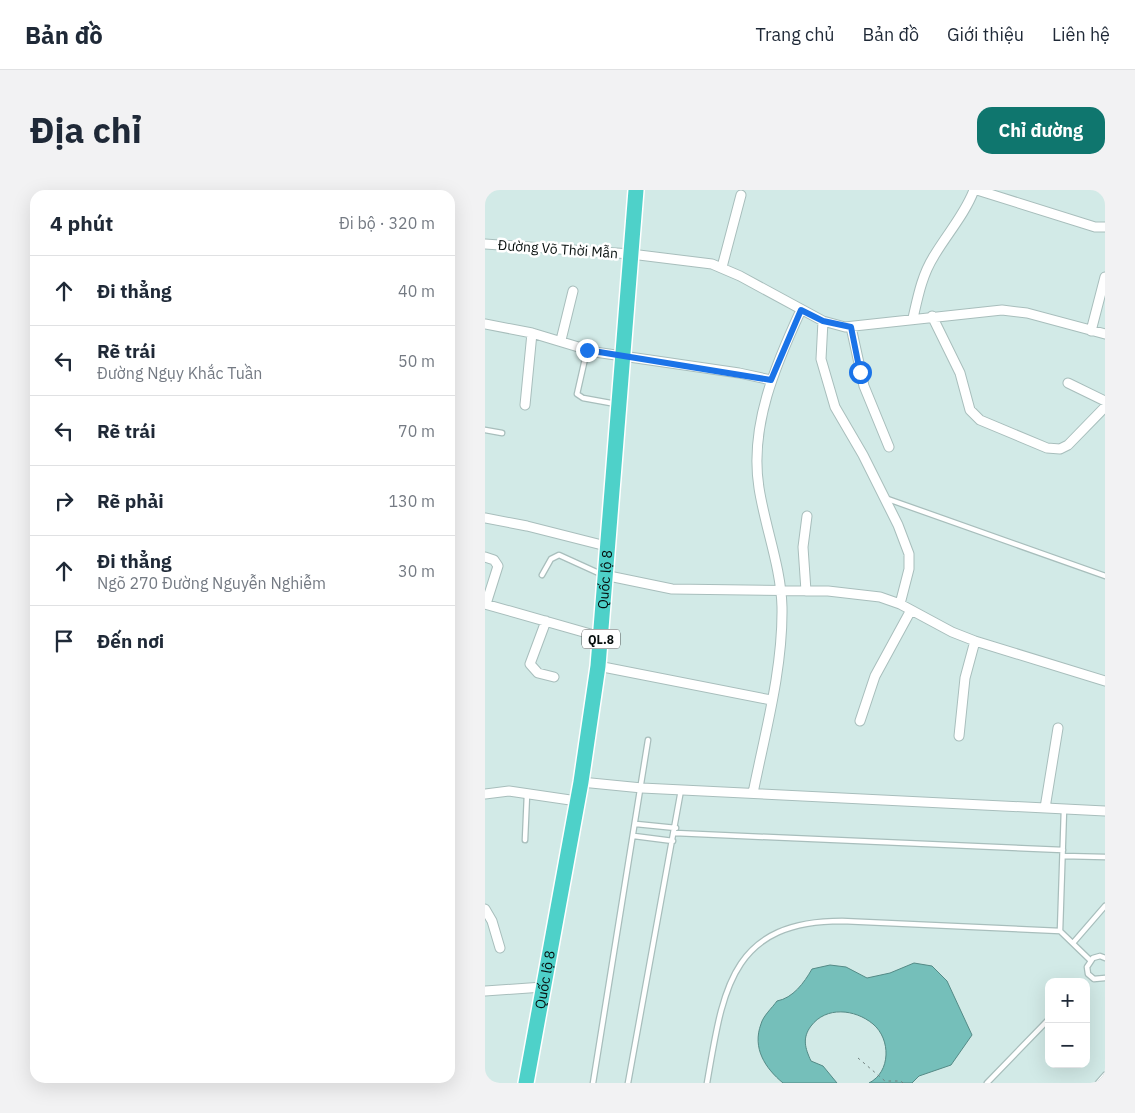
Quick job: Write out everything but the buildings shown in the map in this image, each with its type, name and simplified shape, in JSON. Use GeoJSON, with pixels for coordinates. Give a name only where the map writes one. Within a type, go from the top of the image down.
{"type":"FeatureCollection","features":[{"type":"Feature","properties":{"kind":"highway","name":"Quốc lộ 8"},"geometry":{"type":"LineString","coordinates":[[526,1083],[581,782],[598,666],[606,546],[624,356],[636,190]]}},
{"type":"Feature","properties":{"kind":"street"},"geometry":{"type":"LineString","coordinates":[[913,318],[919,290],[929,265],[976,190],[1034,210],[1095,227],[1105,227]]}},
{"type":"Feature","properties":{"kind":"street"},"geometry":{"type":"LineString","coordinates":[[741,195],[722,267],[823,321],[851,327],[913,318],[1008,310],[1105,334]]}},
{"type":"Feature","properties":{"kind":"street","name":"Đường Võ Thời Mẫn"},"geometry":{"type":"LineString","coordinates":[[485,244],[631,254],[722,267]]}},
{"type":"Feature","properties":{"kind":"street"},"geometry":{"type":"LineString","coordinates":[[1091,331],[1105,277]]}},
{"type":"Feature","properties":{"kind":"street"},"geometry":{"type":"LineString","coordinates":[[561,340],[573,291]]}},
{"type":"Feature","properties":{"kind":"street"},"geometry":{"type":"LineString","coordinates":[[753,794],[771,700],[782,628],[781,591],[756,466],[759,439],[771,380],[801,310]]}},
{"type":"Feature","properties":{"kind":"street"},"geometry":{"type":"LineString","coordinates":[[933,316],[965,386],[970,410],[980,420],[1056,450],[1068,445],[1093,416],[1105,407]]}},
{"type":"Feature","properties":{"kind":"street"},"geometry":{"type":"LineString","coordinates":[[823,321],[821,356],[835,407],[863,455],[898,525],[910,560],[900,604]]}},
{"type":"Feature","properties":{"kind":"street"},"geometry":{"type":"LineString","coordinates":[[485,324],[561,340],[587,350],[771,380]]}},
{"type":"Feature","properties":{"kind":"street"},"geometry":{"type":"LineString","coordinates":[[851,327],[866,391],[889,447]]}},
{"type":"Feature","properties":{"kind":"street"},"geometry":{"type":"LineString","coordinates":[[525,404],[531,333]]}},
{"type":"Feature","properties":{"kind":"street"},"geometry":{"type":"LineString","coordinates":[[1068,382],[1105,401]]}},
{"type":"Feature","properties":{"kind":"street"},"geometry":{"type":"LineString","coordinates":[[806,591],[803,547],[807,516]]}},
{"type":"Feature","properties":{"kind":"street"},"geometry":{"type":"LineString","coordinates":[[485,518],[527,526],[606,546]]}},
{"type":"Feature","properties":{"kind":"street"},"geometry":{"type":"LineString","coordinates":[[485,557],[494,560],[498,566],[486,604],[601,637]]}},
{"type":"Feature","properties":{"kind":"street"},"geometry":{"type":"LineString","coordinates":[[605,575],[671,589],[806,591],[868,595],[900,604],[975,641],[1105,680]]}},
{"type":"Feature","properties":{"kind":"street"},"geometry":{"type":"LineString","coordinates":[[860,721],[875,676],[911,610]]}},
{"type":"Feature","properties":{"kind":"street"},"geometry":{"type":"LineString","coordinates":[[546,621],[530,664],[538,673],[555,677]]}},
{"type":"Feature","properties":{"kind":"street"},"geometry":{"type":"LineString","coordinates":[[959,736],[963,690],[975,641]]}},
{"type":"Feature","properties":{"kind":"street"},"geometry":{"type":"LineString","coordinates":[[598,666],[771,700]]}},
{"type":"Feature","properties":{"kind":"street"},"geometry":{"type":"LineString","coordinates":[[1045,808],[1058,728]]}},
{"type":"Feature","properties":{"kind":"street"},"geometry":{"type":"LineString","coordinates":[[581,782],[642,788],[1105,811]]}},
{"type":"Feature","properties":{"kind":"street"},"geometry":{"type":"LineString","coordinates":[[485,794],[504,791],[577,800]]}},
{"type":"Feature","properties":{"kind":"street"},"geometry":{"type":"LineString","coordinates":[[485,909],[492,921],[500,948]]}},
{"type":"Feature","properties":{"kind":"street"},"geometry":{"type":"LineString","coordinates":[[485,991],[543,987]]}},
{"type":"Feature","properties":{"kind":"lane"},"geometry":{"type":"LineString","coordinates":[[587,350],[577,394],[583,398],[619,404]]}},
{"type":"Feature","properties":{"kind":"lane"},"geometry":{"type":"LineString","coordinates":[[485,430],[501,434]]}},
{"type":"Feature","properties":{"kind":"lane"},"geometry":{"type":"LineString","coordinates":[[884,498],[1105,576]]}},
{"type":"Feature","properties":{"kind":"lane"},"geometry":{"type":"LineString","coordinates":[[542,575],[551,559],[559,556],[605,575]]}},
{"type":"Feature","properties":{"kind":"lane"},"geometry":{"type":"LineString","coordinates":[[593,1083],[642,788],[648,740]]}},
{"type":"Feature","properties":{"kind":"lane"},"geometry":{"type":"LineString","coordinates":[[628,1083],[681,790]]}},
{"type":"Feature","properties":{"kind":"lane"},"geometry":{"type":"LineString","coordinates":[[525,840],[527,793]]}},
{"type":"Feature","properties":{"kind":"lane"},"geometry":{"type":"LineString","coordinates":[[1060,931],[1064,809]]}},
{"type":"Feature","properties":{"kind":"lane"},"geometry":{"type":"LineString","coordinates":[[636,824],[675,831],[1105,857]]}},
{"type":"Feature","properties":{"kind":"lane"},"geometry":{"type":"LineString","coordinates":[[634,836],[673,841]]}},
{"type":"Feature","properties":{"kind":"lane"},"geometry":{"type":"LineString","coordinates":[[1073,943],[1105,906]]}},
{"type":"Feature","properties":{"kind":"lane"},"geometry":{"type":"LineString","coordinates":[[707,1083],[720,1009],[730,980],[753,950],[780,930],[807,922],[842,921],[1060,931],[1090,960]]}},
{"type":"Feature","properties":{"kind":"lane"},"geometry":{"type":"LineString","coordinates":[[1104,980],[1090,976],[1087,967],[1090,960],[1096,957],[1105,958]]}},
{"type":"Feature","properties":{"kind":"lane"},"geometry":{"type":"LineString","coordinates":[[987,1083],[1045,1023]]}},
{"type":"Feature","properties":{"kind":"lane"},"geometry":{"type":"LineString","coordinates":[[1098,1083],[1105,1076]]}},
{"type":"Feature","properties":{"kind":"path"},"geometry":{"type":"LineString","coordinates":[[858,1058],[885,1081],[901,1081],[903,1083]]}},
{"type":"Feature","properties":{"kind":"water"},"geometry":{"type":"Polygon","coordinates":[[[914,963],[932,966],[947,981],[972,1035],[951,1065],[919,1076],[912,1083],[869,1083],[876,1078],[885,1063],[886,1055],[883,1038],[879,1030],[866,1019],[858,1015],[841,1012],[824,1015],[817,1020],[808,1030],[805,1039],[811,1061],[823,1066],[837,1083],[783,1083],[771,1071],[759,1049],[758,1041],[762,1021],[777,1001],[788,997],[797,989],[812,969],[830,965],[846,967],[867,978],[890,973],[914,963]]]}},
{"type":"Feature","properties":{"kind":"route"},"geometry":{"type":"LineString","coordinates":[[587,350],[739,373],[771,380],[801,310],[823,321],[851,327],[860,372]]}}]}
